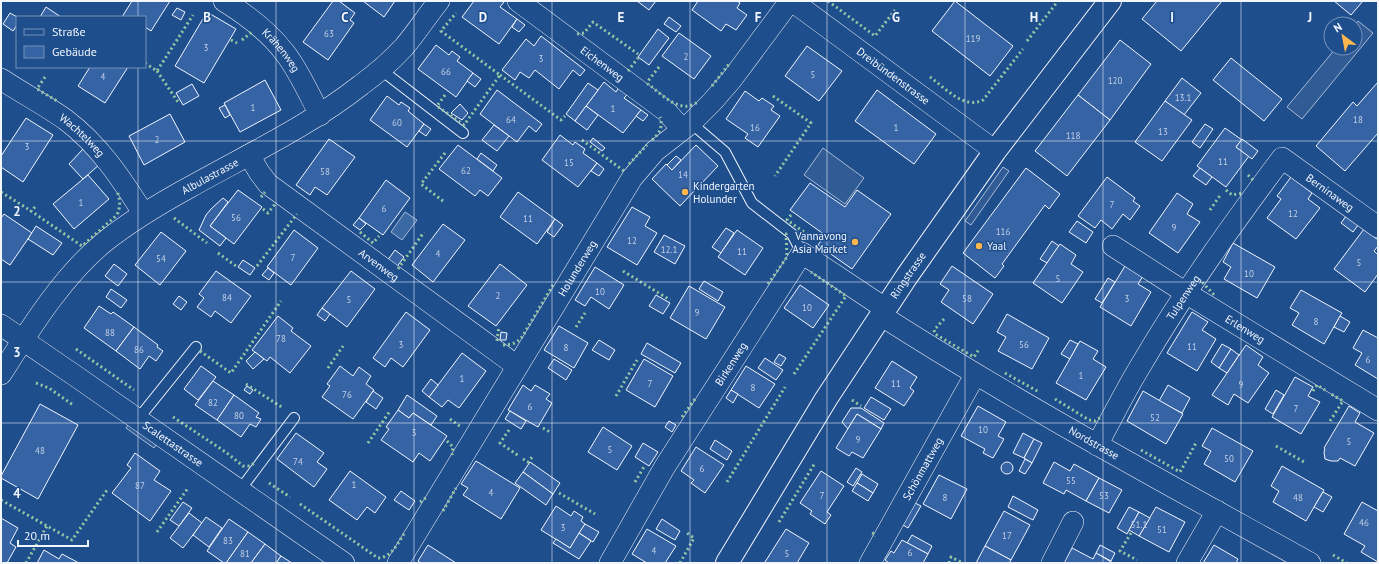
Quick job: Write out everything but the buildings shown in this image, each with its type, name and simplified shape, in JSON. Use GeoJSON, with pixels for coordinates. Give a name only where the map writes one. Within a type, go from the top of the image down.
{"type":"FeatureCollection","features":[{"type":"Feature","properties":{"kind":"main road","name":"Ringstrasse"},"geometry":{"type":"LineString","coordinates":[[727,563],[826,399],[907,276],[995,151],[1110,1]]}},
{"type":"Feature","properties":{"kind":"street","name":"Krähenweg"},"geometry":{"type":"LineString","coordinates":[[224,1],[261,27],[285,53],[320,115]]}},
{"type":"Feature","properties":{"kind":"street","name":"Albulastrasse"},"geometry":{"type":"LineString","coordinates":[[1,374],[42,313],[80,266],[102,244],[143,213],[320,115],[361,86],[380,70],[404,46],[439,1]]}},
{"type":"Feature","properties":{"kind":"street","name":"Eichenweg"},"geometry":{"type":"LineString","coordinates":[[518,1],[686,126]]}},
{"type":"Feature","properties":{"kind":"street","name":"Holunderweg"},"geometry":{"type":"LineString","coordinates":[[398,563],[632,178],[655,151],[686,126],[712,102],[732,79],[791,1]]}},
{"type":"Feature","properties":{"kind":"street","name":"Dreibündenstrasse"},"geometry":{"type":"LineString","coordinates":[[791,1],[995,151]]}},
{"type":"Feature","properties":{"kind":"street","name":"Wachtelweg"},"geometry":{"type":"LineString","coordinates":[[1,79],[65,120],[87,138],[108,161],[143,213]]}},
{"type":"Feature","properties":{"kind":"street","name":"Arvenweg"},"geometry":{"type":"LineString","coordinates":[[249,155],[268,184],[517,366]]}},
{"type":"Feature","properties":{"kind":"street","name":"Berninaweg"},"geometry":{"type":"LineString","coordinates":[[1282,158],[1378,227]]}},
{"type":"Feature","properties":{"kind":"street","name":"Tulpenweg"},"geometry":{"type":"LineString","coordinates":[[1097,445],[1141,365],[1186,293],[1282,158]]}},
{"type":"Feature","properties":{"kind":"street","name":"Erlenweg"},"geometry":{"type":"LineString","coordinates":[[1113,246],[1186,293],[1378,410]]}},
{"type":"Feature","properties":{"kind":"street"},"geometry":{"type":"LineString","coordinates":[[802,252],[884,312]]}},
{"type":"Feature","properties":{"kind":"street","name":"Birkenweg"},"geometry":{"type":"LineString","coordinates":[[610,563],[664,468],[802,252]]}},
{"type":"Feature","properties":{"kind":"street","name":"Nordstrasse"},"geometry":{"type":"LineString","coordinates":[[884,312],[975,375],[1097,445],[1310,563]]}},
{"type":"Feature","properties":{"kind":"street","name":"Scalettastrasse"},"geometry":{"type":"LineString","coordinates":[[1,325],[344,563]]}},
{"type":"Feature","properties":{"kind":"street","name":"Schönmattweg"},"geometry":{"type":"LineString","coordinates":[[870,563],[975,375]]}},
{"type":"Feature","properties":{"kind":"street"},"geometry":{"type":"LineString","coordinates":[[1187,563],[1217,512]]}},
{"type":"Feature","properties":{"kind":"street"},"geometry":{"type":"LineString","coordinates":[[1052,563],[1073,522]]}},
{"type":"Feature","properties":{"kind":"lane"},"geometry":{"type":"LineString","coordinates":[[380,70],[463,133]]}},
{"type":"Feature","properties":{"kind":"lane"},"geometry":{"type":"LineString","coordinates":[[686,126],[725,152],[752,204],[792,234],[802,252]]}},
{"type":"Feature","properties":{"kind":"lane"},"geometry":{"type":"LineString","coordinates":[[138,419],[196,347]]}},
{"type":"Feature","properties":{"kind":"lane"},"geometry":{"type":"LineString","coordinates":[[240,490],[294,418]]}},
{"type":"Feature","properties":{"kind":"shaded area"},"geometry":{"type":"Polygon","coordinates":[[[1363,25],[1373,33],[1363,45],[1363,25]]]}},
{"type":"Feature","properties":{"kind":"shaded area"},"geometry":{"type":"Polygon","coordinates":[[[1329,56],[1354,56],[1302,119],[1287,107],[1329,56]]]}},
{"type":"Feature","properties":{"kind":"shaded area"},"geometry":{"type":"Polygon","coordinates":[[[823,148],[864,178],[845,204],[804,175],[823,148]]]}},
{"type":"Feature","properties":{"kind":"shaded area"},"geometry":{"type":"Polygon","coordinates":[[[1003,167],[1009,171],[971,225],[965,221],[1003,167]]]}},
{"type":"Feature","properties":{"kind":"shaded area"},"geometry":{"type":"Polygon","coordinates":[[[405,212],[417,220],[402,240],[391,232],[405,212]]]}},
{"type":"Feature","properties":{"kind":"shaded area"},"geometry":{"type":"Polygon","coordinates":[[[130,422],[158,442],[154,448],[126,428],[130,422]]]}},
{"type":"Feature","properties":{"kind":"hedge"},"geometry":{"type":"LineString","coordinates":[[828,1],[875,36],[895,10]]}},
{"type":"Feature","properties":{"kind":"hedge"},"geometry":{"type":"LineString","coordinates":[[1027,41],[1058,1]]}},
{"type":"Feature","properties":{"kind":"hedge"},"geometry":{"type":"LineString","coordinates":[[445,95],[437,106],[464,125],[500,75],[441,31],[456,13]]}},
{"type":"Feature","properties":{"kind":"hedge"},"geometry":{"type":"LineString","coordinates":[[146,64],[157,71],[193,15]]}},
{"type":"Feature","properties":{"kind":"hedge"},"geometry":{"type":"LineString","coordinates":[[577,34],[584,33],[593,22],[638,54]]}},
{"type":"Feature","properties":{"kind":"hedge"},"geometry":{"type":"LineString","coordinates":[[242,40],[252,32],[253,33]]}},
{"type":"Feature","properties":{"kind":"hedge"},"geometry":{"type":"LineString","coordinates":[[231,40],[237,43]]}},
{"type":"Feature","properties":{"kind":"hedge"},"geometry":{"type":"LineString","coordinates":[[930,77],[962,100],[969,102],[983,100],[1023,49]]}},
{"type":"Feature","properties":{"kind":"hedge"},"geometry":{"type":"LineString","coordinates":[[628,71],[638,58]]}},
{"type":"Feature","properties":{"kind":"hedge"},"geometry":{"type":"LineString","coordinates":[[712,86],[729,64]]}},
{"type":"Feature","properties":{"kind":"hedge"},"geometry":{"type":"LineString","coordinates":[[659,67],[648,81],[648,84],[666,98],[679,105],[692,105],[699,101]]}},
{"type":"Feature","properties":{"kind":"hedge"},"geometry":{"type":"LineString","coordinates":[[157,71],[178,102]]}},
{"type":"Feature","properties":{"kind":"hedge"},"geometry":{"type":"LineString","coordinates":[[500,75],[561,120],[565,116]]}},
{"type":"Feature","properties":{"kind":"hedge"},"geometry":{"type":"LineString","coordinates":[[45,77],[37,89],[57,101]]}},
{"type":"Feature","properties":{"kind":"hedge"},"geometry":{"type":"LineString","coordinates":[[773,96],[811,123],[775,176]]}},
{"type":"Feature","properties":{"kind":"hedge"},"geometry":{"type":"LineString","coordinates":[[652,140],[660,130],[660,117]]}},
{"type":"Feature","properties":{"kind":"hedge"},"geometry":{"type":"LineString","coordinates":[[582,140],[624,171]]}},
{"type":"Feature","properties":{"kind":"hedge"},"geometry":{"type":"LineString","coordinates":[[629,164],[647,145]]}},
{"type":"Feature","properties":{"kind":"hedge"},"geometry":{"type":"LineString","coordinates":[[443,201],[421,184],[445,153]]}},
{"type":"Feature","properties":{"kind":"hedge"},"geometry":{"type":"LineString","coordinates":[[1248,175],[1254,181]]}},
{"type":"Feature","properties":{"kind":"hedge"},"geometry":{"type":"LineString","coordinates":[[1226,190],[1232,195],[1244,193]]}},
{"type":"Feature","properties":{"kind":"hedge"},"geometry":{"type":"LineString","coordinates":[[35,207],[31,211],[82,246],[117,215],[120,203],[117,191]]}},
{"type":"Feature","properties":{"kind":"hedge"},"geometry":{"type":"LineString","coordinates":[[1,192],[28,209]]}},
{"type":"Feature","properties":{"kind":"hedge"},"geometry":{"type":"LineString","coordinates":[[261,197],[265,192]]}},
{"type":"Feature","properties":{"kind":"hedge"},"geometry":{"type":"LineString","coordinates":[[1210,210],[1221,194]]}},
{"type":"Feature","properties":{"kind":"hedge"},"geometry":{"type":"LineString","coordinates":[[263,209],[268,213],[275,204]]}},
{"type":"Feature","properties":{"kind":"hedge"},"geometry":{"type":"LineString","coordinates":[[257,266],[297,214]]}},
{"type":"Feature","properties":{"kind":"hedge"},"geometry":{"type":"LineString","coordinates":[[791,215],[787,220],[811,237],[815,238]]}},
{"type":"Feature","properties":{"kind":"hedge"},"geometry":{"type":"LineString","coordinates":[[174,218],[207,243]]}},
{"type":"Feature","properties":{"kind":"hedge"},"geometry":{"type":"LineString","coordinates":[[360,232],[373,243],[379,236]]}},
{"type":"Feature","properties":{"kind":"hedge"},"geometry":{"type":"LineString","coordinates":[[398,269],[424,232]]}},
{"type":"Feature","properties":{"kind":"hedge"},"geometry":{"type":"LineString","coordinates":[[768,284],[787,257],[786,234],[782,233]]}},
{"type":"Feature","properties":{"kind":"hedge"},"geometry":{"type":"LineString","coordinates":[[218,253],[236,266]]}},
{"type":"Feature","properties":{"kind":"hedge"},"geometry":{"type":"LineString","coordinates":[[623,271],[670,300]]}},
{"type":"Feature","properties":{"kind":"hedge"},"geometry":{"type":"LineString","coordinates":[[794,374],[846,296],[811,272]]}},
{"type":"Feature","properties":{"kind":"hedge"},"geometry":{"type":"LineString","coordinates":[[1203,282],[1216,297]]}},
{"type":"Feature","properties":{"kind":"hedge"},"geometry":{"type":"LineString","coordinates":[[503,345],[514,343],[522,337],[553,285]]}},
{"type":"Feature","properties":{"kind":"hedge"},"geometry":{"type":"LineString","coordinates":[[200,351],[231,373],[281,301]]}},
{"type":"Feature","properties":{"kind":"hedge"},"geometry":{"type":"LineString","coordinates":[[576,327],[585,313]]}},
{"type":"Feature","properties":{"kind":"hedge"},"geometry":{"type":"LineString","coordinates":[[944,319],[934,330],[935,334],[974,357],[979,349]]}},
{"type":"Feature","properties":{"kind":"hedge"},"geometry":{"type":"LineString","coordinates":[[497,341],[499,326]]}},
{"type":"Feature","properties":{"kind":"hedge"},"geometry":{"type":"LineString","coordinates":[[328,368],[343,346]]}},
{"type":"Feature","properties":{"kind":"hedge"},"geometry":{"type":"LineString","coordinates":[[76,349],[134,390]]}},
{"type":"Feature","properties":{"kind":"hedge"},"geometry":{"type":"LineString","coordinates":[[616,396],[637,360]]}},
{"type":"Feature","properties":{"kind":"hedge"},"geometry":{"type":"LineString","coordinates":[[1005,373],[1039,392]]}},
{"type":"Feature","properties":{"kind":"hedge"},"geometry":{"type":"LineString","coordinates":[[36,383],[49,388],[73,405]]}},
{"type":"Feature","properties":{"kind":"hedge"},"geometry":{"type":"LineString","coordinates":[[246,384],[283,408]]}},
{"type":"Feature","properties":{"kind":"hedge"},"geometry":{"type":"LineString","coordinates":[[1313,391],[1317,385],[1325,390]]}},
{"type":"Feature","properties":{"kind":"hedge"},"geometry":{"type":"LineString","coordinates":[[727,482],[785,387]]}},
{"type":"Feature","properties":{"kind":"hedge"},"geometry":{"type":"LineString","coordinates":[[1330,421],[1343,401],[1331,394]]}},
{"type":"Feature","properties":{"kind":"hedge"},"geometry":{"type":"LineString","coordinates":[[682,417],[695,399]]}},
{"type":"Feature","properties":{"kind":"hedge"},"geometry":{"type":"LineString","coordinates":[[1055,399],[1089,420],[1095,421],[1101,417]]}},
{"type":"Feature","properties":{"kind":"hedge"},"geometry":{"type":"LineString","coordinates":[[852,400],[861,406]]}},
{"type":"Feature","properties":{"kind":"hedge"},"geometry":{"type":"LineString","coordinates":[[368,443],[390,411]]}},
{"type":"Feature","properties":{"kind":"hedge"},"geometry":{"type":"LineString","coordinates":[[173,417],[227,453],[243,466],[250,466],[256,462]]}},
{"type":"Feature","properties":{"kind":"hedge"},"geometry":{"type":"LineString","coordinates":[[450,419],[461,427]]}},
{"type":"Feature","properties":{"kind":"hedge"},"geometry":{"type":"LineString","coordinates":[[543,428],[550,432]]}},
{"type":"Feature","properties":{"kind":"hedge"},"geometry":{"type":"LineString","coordinates":[[509,430],[500,443],[519,456]]}},
{"type":"Feature","properties":{"kind":"hedge"},"geometry":{"type":"LineString","coordinates":[[447,441],[453,447],[452,455]]}},
{"type":"Feature","properties":{"kind":"hedge"},"geometry":{"type":"LineString","coordinates":[[1141,450],[1180,472],[1197,441]]}},
{"type":"Feature","properties":{"kind":"hedge"},"geometry":{"type":"LineString","coordinates":[[1276,446],[1304,462]]}},
{"type":"Feature","properties":{"kind":"hedge"},"geometry":{"type":"LineString","coordinates":[[523,459],[528,462],[533,456]]}},
{"type":"Feature","properties":{"kind":"hedge"},"geometry":{"type":"LineString","coordinates":[[779,522],[815,463]]}},
{"type":"Feature","properties":{"kind":"hedge"},"geometry":{"type":"LineString","coordinates":[[635,482],[645,465]]}},
{"type":"Feature","properties":{"kind":"hedge"},"geometry":{"type":"LineString","coordinates":[[269,483],[290,497]]}},
{"type":"Feature","properties":{"kind":"hedge"},"geometry":{"type":"LineString","coordinates":[[157,532],[188,488]]}},
{"type":"Feature","properties":{"kind":"hedge"},"geometry":{"type":"LineString","coordinates":[[443,511],[456,488]]}},
{"type":"Feature","properties":{"kind":"hedge"},"geometry":{"type":"LineString","coordinates":[[1,500],[72,540],[107,490]]}},
{"type":"Feature","properties":{"kind":"hedge"},"geometry":{"type":"LineString","coordinates":[[559,493],[595,514]]}},
{"type":"Feature","properties":{"kind":"hedge"},"geometry":{"type":"LineString","coordinates":[[420,502],[427,497]]}},
{"type":"Feature","properties":{"kind":"hedge"},"geometry":{"type":"LineString","coordinates":[[300,504],[378,558],[391,553],[404,534]]}},
{"type":"Feature","properties":{"kind":"hedge"},"geometry":{"type":"LineString","coordinates":[[26,563],[47,526]]}},
{"type":"Feature","properties":{"kind":"hedge"},"geometry":{"type":"LineString","coordinates":[[680,563],[694,538],[687,533]]}},
{"type":"Feature","properties":{"kind":"hedge"},"geometry":{"type":"LineString","coordinates":[[872,533],[875,534],[874,536]]}},
{"type":"Feature","properties":{"kind":"hedge"},"geometry":{"type":"LineString","coordinates":[[1131,533],[1120,551],[1137,560]]}},
{"type":"Feature","properties":{"kind":"hedge"},"geometry":{"type":"LineString","coordinates":[[1333,555],[1347,563]]}},
{"type":"Feature","properties":{"kind":"hedge"},"geometry":{"type":"LineString","coordinates":[[949,563],[951,557],[963,563]]}},
{"type":"Feature","properties":{"kind":"place","name":"Kindergarten Holunder"},"geometry":{"type":"Point","coordinates":[685,192]}},
{"type":"Feature","properties":{"kind":"place","name":"Vannavong Asia Market"},"geometry":{"type":"Point","coordinates":[855,242]}},
{"type":"Feature","properties":{"kind":"place","name":"Yaal"},"geometry":{"type":"Point","coordinates":[979,246]}}]}
